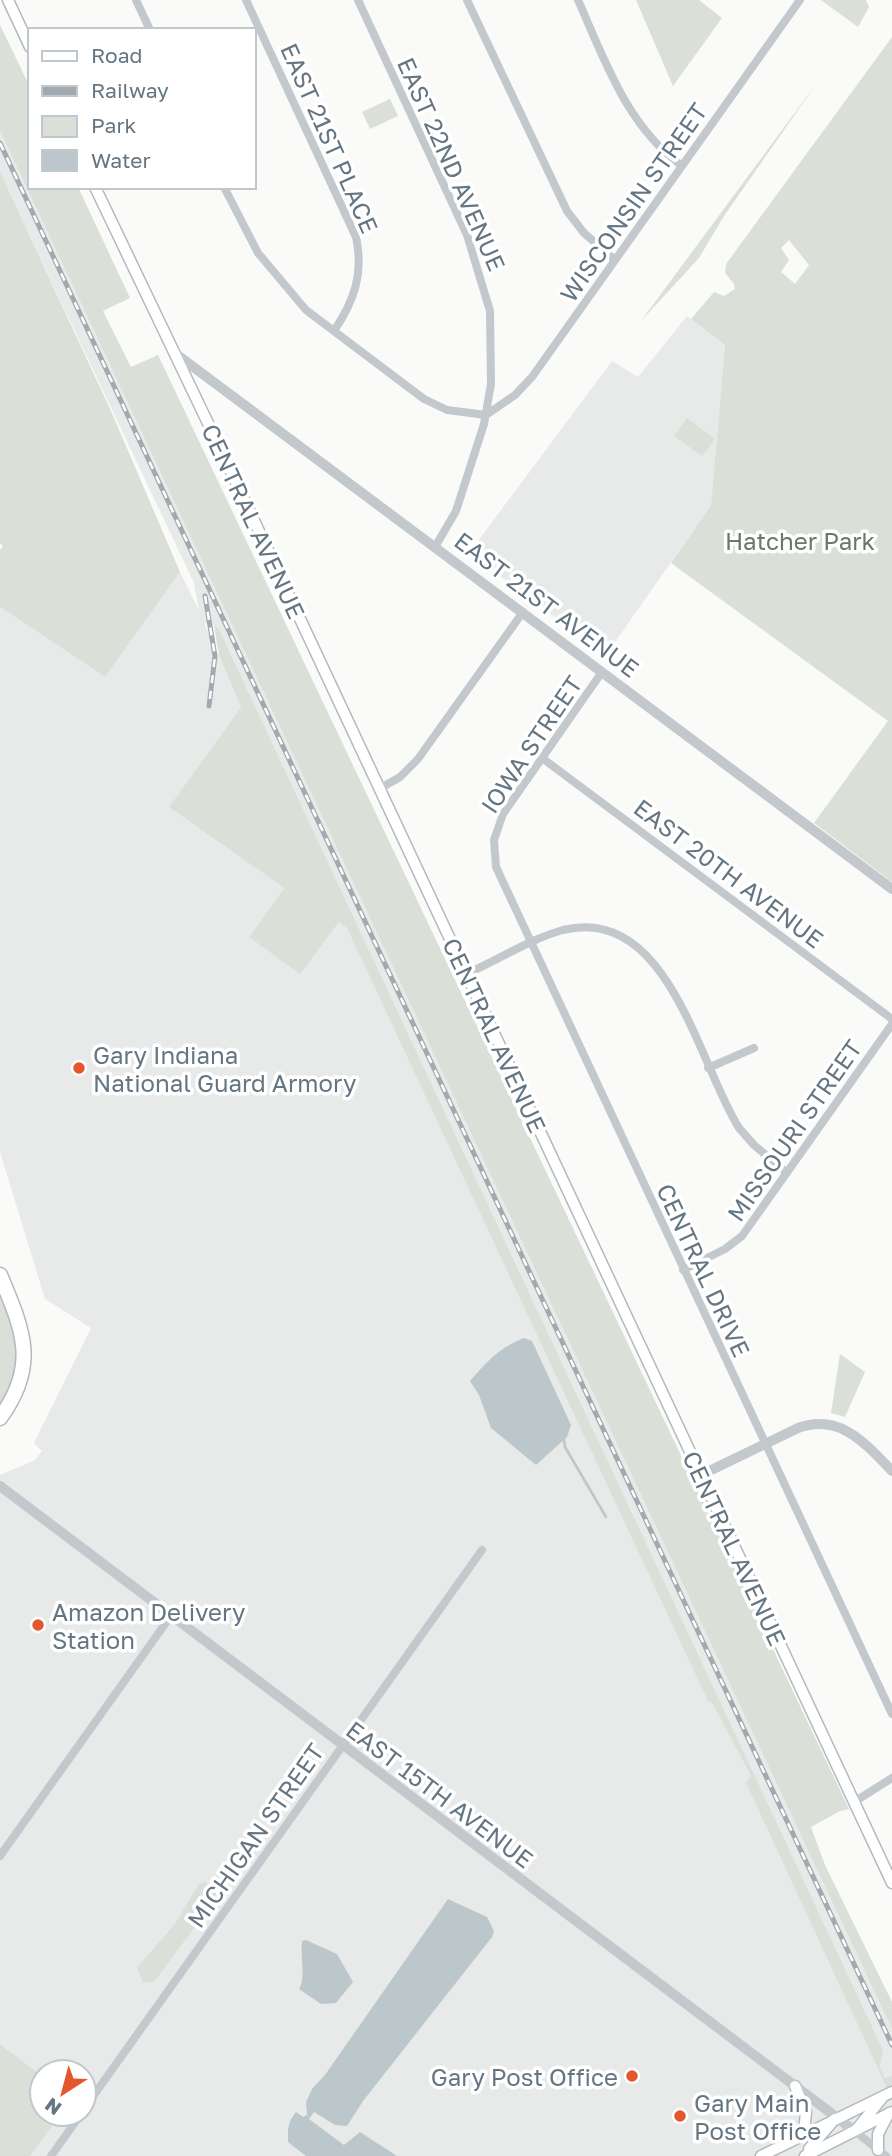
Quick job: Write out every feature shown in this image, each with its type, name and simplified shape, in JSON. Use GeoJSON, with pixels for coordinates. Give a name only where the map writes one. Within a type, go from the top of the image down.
{"type":"FeatureCollection","features":[{"type":"Feature","properties":{"kind":"highway"},"geometry":{"type":"LineString","coordinates":[[0,1275],[23,1335],[25,1355],[17,1393],[0,1418]]}},
{"type":"Feature","properties":{"kind":"main road"},"geometry":{"type":"LineString","coordinates":[[8,0],[28,43]]}},
{"type":"Feature","properties":{"kind":"main road","name":"CENTRAL AVENUE"},"geometry":{"type":"LineString","coordinates":[[96,189],[176,354],[892,1883]]}},
{"type":"Feature","properties":{"kind":"main road"},"geometry":{"type":"LineString","coordinates":[[795,2086],[806,2112],[804,2133]]}},
{"type":"Feature","properties":{"kind":"main road"},"geometry":{"type":"LineString","coordinates":[[761,2156],[888,2094]]}},
{"type":"Feature","properties":{"kind":"main road"},"geometry":{"type":"LineString","coordinates":[[856,2132],[888,2094]]}},
{"type":"Feature","properties":{"kind":"main road"},"geometry":{"type":"LineString","coordinates":[[802,2156],[891,2113]]}},
{"type":"Feature","properties":{"kind":"main road"},"geometry":{"type":"LineString","coordinates":[[882,2153],[878,2134],[891,2113]]}},
{"type":"Feature","properties":{"kind":"main road"},"geometry":{"type":"LineString","coordinates":[[802,2156],[837,2117]]}},
{"type":"Feature","properties":{"kind":"street"},"geometry":{"type":"LineString","coordinates":[[136,0],[149,28]]}},
{"type":"Feature","properties":{"kind":"street","name":"EAST 21ST PLACE"},"geometry":{"type":"LineString","coordinates":[[246,0],[356,237],[360,265],[357,288],[334,331]]}},
{"type":"Feature","properties":{"kind":"street","name":"EAST 22ND AVENUE"},"geometry":{"type":"LineString","coordinates":[[358,0],[479,265],[492,325],[491,384],[486,415],[456,511],[435,547]]}},
{"type":"Feature","properties":{"kind":"street"},"geometry":{"type":"LineString","coordinates":[[467,0],[567,211],[590,239],[615,260]]}},
{"type":"Feature","properties":{"kind":"street"},"geometry":{"type":"LineString","coordinates":[[578,0],[631,113],[646,135],[682,166]]}},
{"type":"Feature","properties":{"kind":"street","name":"WISCONSIN STREET"},"geometry":{"type":"LineString","coordinates":[[486,415],[527,384],[797,1]]}},
{"type":"Feature","properties":{"kind":"street"},"geometry":{"type":"LineString","coordinates":[[225,189],[245,232],[271,272],[306,310],[424,400],[447,410],[486,415]]}},
{"type":"Feature","properties":{"kind":"street","name":"EAST 21ST AVENUE"},"geometry":{"type":"LineString","coordinates":[[176,354],[892,889]]}},
{"type":"Feature","properties":{"kind":"street"},"geometry":{"type":"LineString","coordinates":[[379,789],[400,777],[418,759],[523,612]]}},
{"type":"Feature","properties":{"kind":"street","name":"IOWA STREET"},"geometry":{"type":"LineString","coordinates":[[494,840],[503,814],[602,672]]}},
{"type":"Feature","properties":{"kind":"street","name":"EAST 20TH AVENUE"},"geometry":{"type":"LineString","coordinates":[[542,758],[892,1021]]}},
{"type":"Feature","properties":{"kind":"street","name":"CENTRAL DRIVE"},"geometry":{"type":"LineString","coordinates":[[494,840],[498,874],[892,1714]]}},
{"type":"Feature","properties":{"kind":"street"},"geometry":{"type":"LineString","coordinates":[[466,974],[565,930],[586,927],[609,930],[631,941],[664,975],[739,1128],[754,1145],[788,1173]]}},
{"type":"Feature","properties":{"kind":"street","name":"MISSOURI STREET"},"geometry":{"type":"LineString","coordinates":[[683,1270],[739,1240],[892,1021]]}},
{"type":"Feature","properties":{"kind":"street"},"geometry":{"type":"LineString","coordinates":[[708,1068],[754,1048]]}},
{"type":"Feature","properties":{"kind":"street"},"geometry":{"type":"LineString","coordinates":[[701,1475],[808,1425],[836,1426],[862,1440],[892,1471]]}},
{"type":"Feature","properties":{"kind":"street","name":"EAST 15TH AVENUE"},"geometry":{"type":"LineString","coordinates":[[0,1486],[170,1617],[856,2132]]}},
{"type":"Feature","properties":{"kind":"street","name":"MICHIGAN STREET"},"geometry":{"type":"LineString","coordinates":[[98,2089],[482,1550]]}},
{"type":"Feature","properties":{"kind":"street"},"geometry":{"type":"LineString","coordinates":[[0,1856],[170,1617]]}},
{"type":"Feature","properties":{"kind":"street"},"geometry":{"type":"LineString","coordinates":[[855,1802],[892,1778]]}},
{"type":"Feature","properties":{"kind":"street"},"geometry":{"type":"LineString","coordinates":[[51,2156],[71,2128]]}},
{"type":"Feature","properties":{"kind":"street"},"geometry":{"type":"LineString","coordinates":[[856,2132],[882,2153]]}},
{"type":"Feature","properties":{"kind":"shaded area"},"geometry":{"type":"Polygon","coordinates":[[[0,131],[892,2029],[892,2075],[885,2078],[880,2067],[883,2050],[219,629],[214,625],[204,623],[241,707],[169,807],[284,888],[249,937],[300,973],[339,922],[347,927],[709,1702],[711,1700],[751,1776],[746,1783],[892,2098],[892,2156],[30,2156],[51,2128],[98,2128],[98,2058],[28,2058],[28,2065],[0,2044],[0,1475],[35,1460],[42,1451],[34,1443],[91,1328],[45,1299],[0,1152],[0,607],[105,677],[180,572],[199,611],[194,583],[0,173],[0,131]]]}},
{"type":"Feature","properties":{"kind":"shaded area"},"geometry":{"type":"Polygon","coordinates":[[[687,316],[725,345],[711,505],[606,655],[469,553],[612,361],[638,377],[687,316]]]}},
{"type":"Feature","properties":{"kind":"green space"},"geometry":{"type":"Polygon","coordinates":[[[636,0],[699,0],[722,18],[673,86],[636,0]]]}},
{"type":"Feature","properties":{"kind":"green space"},"geometry":{"type":"Polygon","coordinates":[[[821,0],[866,0],[869,7],[858,27],[821,0]]]}},
{"type":"Feature","properties":{"kind":"green space"},"geometry":{"type":"Polygon","coordinates":[[[0,25],[28,83],[28,189],[79,189],[130,298],[103,311],[131,367],[158,355],[849,1809],[811,1827],[825,1865],[892,2002],[892,2029],[0,131],[0,25]]]}},
{"type":"Feature","properties":{"kind":"green space","name":"Hatcher Park"},"geometry":{"type":"Polygon","coordinates":[[[892,37],[892,882],[814,823],[888,721],[671,563],[711,505],[725,345],[691,319],[714,292],[724,296],[735,289],[725,273],[726,264],[892,37]],[[789,240],[781,248],[789,260],[781,272],[795,284],[809,265],[789,240]]]}},
{"type":"Feature","properties":{"kind":"green space"},"geometry":{"type":"Polygon","coordinates":[[[819,80],[724,216],[699,258],[641,321],[819,80]]]}},
{"type":"Feature","properties":{"kind":"green space"},"geometry":{"type":"Polygon","coordinates":[[[390,99],[398,116],[370,129],[362,112],[390,99]]]}},
{"type":"Feature","properties":{"kind":"green space"},"geometry":{"type":"Polygon","coordinates":[[[0,172],[111,411],[180,572],[105,677],[0,607],[0,550],[3,546],[0,543],[0,172]]]}},
{"type":"Feature","properties":{"kind":"green space"},"geometry":{"type":"Polygon","coordinates":[[[687,418],[715,439],[702,456],[674,436],[687,418]]]}},
{"type":"Feature","properties":{"kind":"green space"},"geometry":{"type":"Polygon","coordinates":[[[214,625],[219,629],[883,2050],[880,2067],[885,2078],[892,2075],[892,2086],[887,2088],[746,1783],[751,1776],[711,1701],[709,1703],[347,928],[339,922],[300,974],[249,937],[284,888],[169,807],[241,707],[219,656],[214,625]]]}},
{"type":"Feature","properties":{"kind":"green space"},"geometry":{"type":"Polygon","coordinates":[[[0,1292],[15,1335],[16,1362],[14,1376],[0,1405],[0,1292]]]}},
{"type":"Feature","properties":{"kind":"green space"},"geometry":{"type":"Polygon","coordinates":[[[840,1354],[865,1372],[845,1417],[831,1413],[840,1354]]]}},
{"type":"Feature","properties":{"kind":"green space"},"geometry":{"type":"Polygon","coordinates":[[[205,1882],[216,1894],[214,1901],[154,1982],[143,1982],[137,1968],[175,1924],[199,1884],[205,1882]]]}},
{"type":"Feature","properties":{"kind":"green space"},"geometry":{"type":"Polygon","coordinates":[[[0,2044],[28,2065],[28,2128],[51,2128],[30,2156],[0,2156],[0,2044]]]}},
{"type":"Feature","properties":{"kind":"water"},"geometry":{"type":"Polygon","coordinates":[[[524,1338],[532,1341],[571,1425],[567,1437],[536,1465],[491,1428],[479,1395],[470,1381],[500,1351],[524,1338]]]}},
{"type":"Feature","properties":{"kind":"water"},"geometry":{"type":"Polygon","coordinates":[[[448,1899],[487,1917],[494,1931],[492,1937],[363,2101],[347,2126],[335,2125],[314,2112],[309,2119],[344,2145],[360,2132],[397,2156],[306,2156],[288,2142],[291,2120],[296,2112],[303,2117],[307,2115],[306,2102],[312,2089],[325,2075],[448,1899]]]}},
{"type":"Feature","properties":{"kind":"water"},"geometry":{"type":"Polygon","coordinates":[[[306,1940],[337,1954],[353,1982],[336,2003],[321,2004],[299,1989],[302,1979],[302,1941],[306,1940]]]}},
{"type":"Feature","properties":{"kind":"waterway"},"geometry":{"type":"LineString","coordinates":[[564,1440],[565,1447],[606,1517]]}},
{"type":"Feature","properties":{"kind":"railway"},"geometry":{"type":"LineString","coordinates":[[0,143],[892,2045]]}},
{"type":"Feature","properties":{"kind":"railway"},"geometry":{"type":"LineString","coordinates":[[205,596],[215,656],[209,706]]}},
{"type":"Feature","properties":{"kind":"place","name":"Gary Indiana National Guard Armory"},"geometry":{"type":"Point","coordinates":[79,1068]}},
{"type":"Feature","properties":{"kind":"place","name":"Amazon Delivery Station"},"geometry":{"type":"Point","coordinates":[38,1625]}},
{"type":"Feature","properties":{"kind":"place","name":"Gary Post Office"},"geometry":{"type":"Point","coordinates":[632,2076]}},
{"type":"Feature","properties":{"kind":"place","name":"Gary Main Post Office"},"geometry":{"type":"Point","coordinates":[680,2116]}}]}
